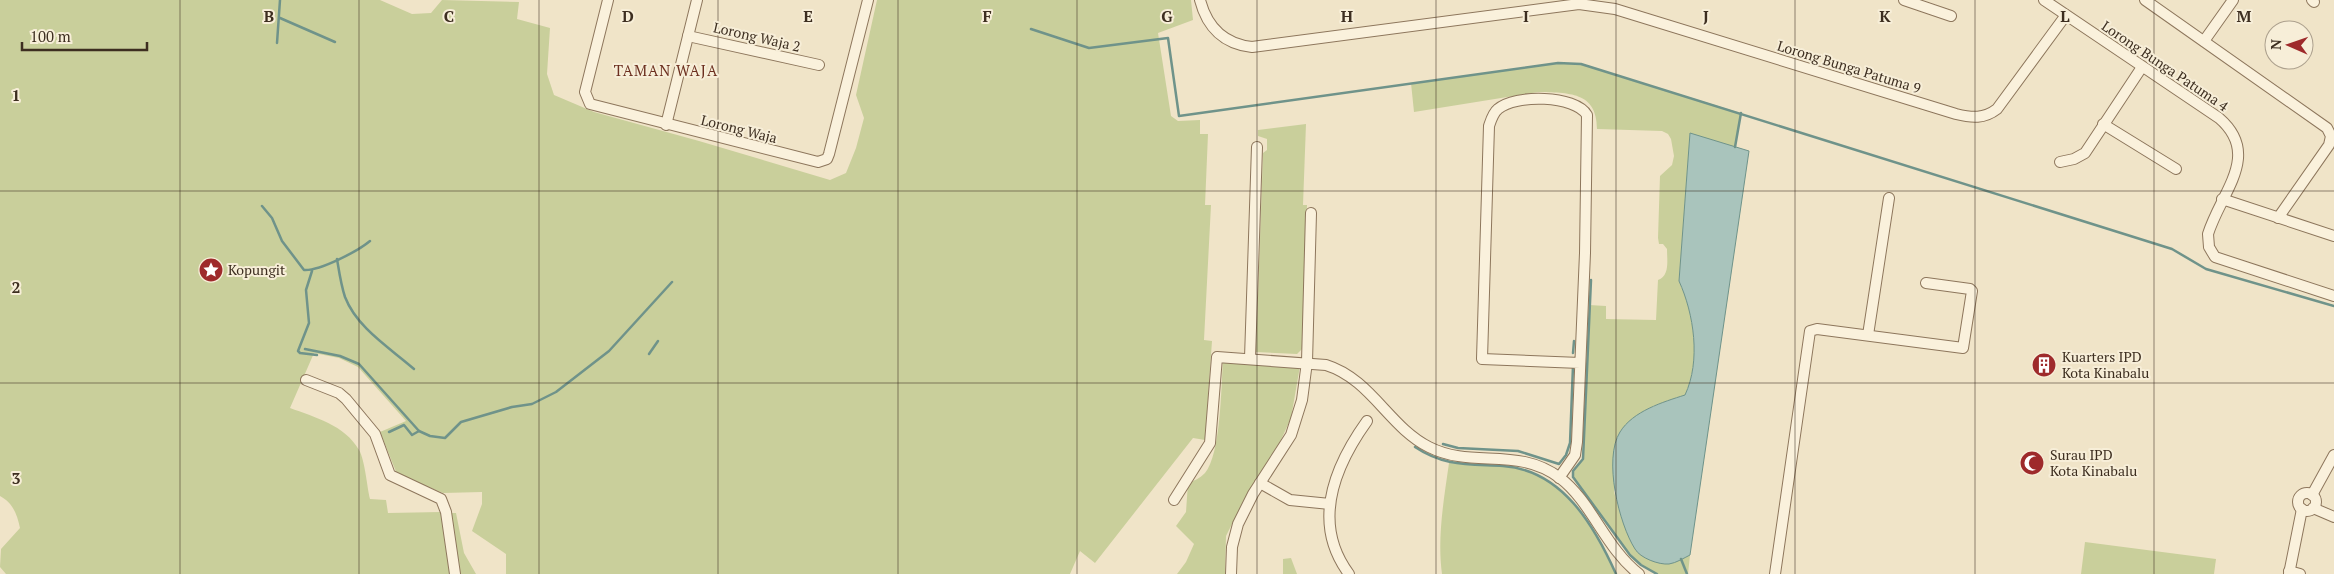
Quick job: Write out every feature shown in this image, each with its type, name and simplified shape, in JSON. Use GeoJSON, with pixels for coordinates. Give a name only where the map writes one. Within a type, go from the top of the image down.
{"type":"FeatureCollection","features":[{"type":"Feature","properties":{"kind":"street","name":"Lorong Waja"},"geometry":{"type":"LineString","coordinates":[[608,0],[585,92],[586,98],[592,106],[813,161],[827,159],[847,90],[868,0]]}},
{"type":"Feature","properties":{"kind":"street"},"geometry":{"type":"LineString","coordinates":[[666,125],[697,0]]}},
{"type":"Feature","properties":{"kind":"street","name":"Lorong Bunga Patuma 9"},"geometry":{"type":"LineString","coordinates":[[1200,0],[1207,18],[1220,35],[1239,46],[1252,47],[1580,2],[1615,9],[1956,114],[1976,117],[1984,117],[1997,109],[2066,15]]}},
{"type":"Feature","properties":{"kind":"street"},"geometry":{"type":"LineString","coordinates":[[1904,0],[1951,16]]}},
{"type":"Feature","properties":{"kind":"street","name":"Lorong Bunga Patuma 4"},"geometry":{"type":"LineString","coordinates":[[2044,0],[2218,118],[2233,132],[2238,145],[2239,162],[2207,238],[2210,251],[2215,257],[2334,296]]}},
{"type":"Feature","properties":{"kind":"street"},"geometry":{"type":"LineString","coordinates":[[2145,0],[2324,125],[2330,132],[2329,145],[2278,218]]}},
{"type":"Feature","properties":{"kind":"street"},"geometry":{"type":"LineString","coordinates":[[2204,41],[2233,0]]}},
{"type":"Feature","properties":{"kind":"street","name":"Lorong Waja 2"},"geometry":{"type":"LineString","coordinates":[[688,36],[819,65]]}},
{"type":"Feature","properties":{"kind":"street"},"geometry":{"type":"LineString","coordinates":[[2060,162],[2074,159],[2085,153],[2142,67]]}},
{"type":"Feature","properties":{"kind":"street"},"geometry":{"type":"LineString","coordinates":[[1559,478],[1575,455],[1580,363],[1587,115],[1578,105],[1564,101],[1540,99],[1517,102],[1500,107],[1495,112],[1489,126],[1482,359],[1580,363]]}},
{"type":"Feature","properties":{"kind":"street"},"geometry":{"type":"LineString","coordinates":[[2103,124],[2176,169]]}},
{"type":"Feature","properties":{"kind":"street"},"geometry":{"type":"LineString","coordinates":[[1250,358],[1257,147]]}},
{"type":"Feature","properties":{"kind":"street"},"geometry":{"type":"LineString","coordinates":[[1868,336],[1889,198]]}},
{"type":"Feature","properties":{"kind":"street"},"geometry":{"type":"LineString","coordinates":[[2222,199],[2334,236]]}},
{"type":"Feature","properties":{"kind":"street"},"geometry":{"type":"LineString","coordinates":[[1231,574],[1232,547],[1238,524],[1247,505],[1285,446],[1296,424],[1302,400],[1307,362],[1311,213]]}},
{"type":"Feature","properties":{"kind":"street"},"geometry":{"type":"LineString","coordinates":[[1775,574],[1809,334],[1817,328],[1963,348],[1971,290],[1926,283]]}},
{"type":"Feature","properties":{"kind":"street"},"geometry":{"type":"LineString","coordinates":[[1174,500],[1210,443],[1217,357],[1307,362],[1338,368],[1357,380],[1406,430],[1429,447],[1450,455],[1513,459],[1545,469],[1568,486],[1619,555],[1639,574]]}},
{"type":"Feature","properties":{"kind":"street"},"geometry":{"type":"LineString","coordinates":[[306,380],[339,393],[346,400],[375,434],[390,476],[442,499],[446,512],[455,574]]}},
{"type":"Feature","properties":{"kind":"street"},"geometry":{"type":"LineString","coordinates":[[1349,574],[1334,542],[1330,524],[1330,504],[1338,470],[1367,421]]}},
{"type":"Feature","properties":{"kind":"street"},"geometry":{"type":"LineString","coordinates":[[2312,495],[2334,455]]}},
{"type":"Feature","properties":{"kind":"street"},"geometry":{"type":"LineString","coordinates":[[1260,484],[1290,500],[1330,504]]}},
{"type":"Feature","properties":{"kind":"street"},"geometry":{"type":"LineString","coordinates":[[2300,574],[2289,573],[2302,510],[2299,505],[2300,497],[2307,493],[2312,495],[2316,503],[2313,508],[2308,511],[2302,510]]}},
{"type":"Feature","properties":{"kind":"street"},"geometry":{"type":"LineString","coordinates":[[2313,508],[2334,517]]}},
{"type":"Feature","properties":{"kind":"green space"},"geometry":{"type":"Polygon","coordinates":[[[0,0],[380,0],[412,14],[431,13],[442,0],[519,2],[517,19],[550,28],[547,74],[554,95],[594,112],[830,180],[846,173],[856,148],[864,118],[856,95],[877,0],[1191,0],[1193,20],[1158,33],[1171,116],[1178,121],[1200,120],[1200,134],[1208,134],[1205,205],[1211,205],[1204,340],[1212,341],[1205,440],[1193,438],[1095,563],[1080,551],[1070,574],[506,574],[506,554],[472,531],[482,504],[482,492],[443,493],[397,474],[380,432],[406,421],[358,367],[339,358],[314,353],[290,408],[328,423],[346,434],[353,441],[363,460],[370,499],[386,500],[388,513],[441,512],[450,574],[6,574],[0,567],[1,549],[20,528],[14,509],[0,496],[0,0]]]}},
{"type":"Feature","properties":{"kind":"green space"},"geometry":{"type":"Polygon","coordinates":[[[1558,63],[1581,64],[1741,113],[1735,147],[1690,134],[1679,281],[1689,308],[1694,337],[1693,367],[1685,395],[1653,406],[1621,430],[1616,440],[1614,492],[1622,520],[1636,551],[1668,564],[1690,555],[1688,574],[1658,574],[1648,569],[1636,559],[1612,532],[1573,477],[1573,471],[1583,459],[1589,305],[1606,306],[1606,319],[1656,320],[1658,280],[1664,275],[1667,263],[1667,249],[1663,244],[1659,244],[1658,238],[1660,176],[1672,165],[1674,156],[1671,139],[1668,134],[1662,131],[1597,129],[1596,117],[1592,107],[1586,101],[1570,94],[1538,92],[1414,112],[1411,83],[1558,63]]]}},
{"type":"Feature","properties":{"kind":"green space"},"geometry":{"type":"Polygon","coordinates":[[[1306,124],[1303,205],[1307,205],[1302,349],[1297,354],[1256,352],[1263,153],[1267,150],[1267,139],[1258,136],[1258,130],[1306,124]]]}},
{"type":"Feature","properties":{"kind":"green space"},"geometry":{"type":"Polygon","coordinates":[[[1223,361],[1300,366],[1291,418],[1280,442],[1248,492],[1226,536],[1225,574],[1177,574],[1186,562],[1194,544],[1176,526],[1186,512],[1188,483],[1205,473],[1214,451],[1219,420],[1223,361]]]}},
{"type":"Feature","properties":{"kind":"green space"},"geometry":{"type":"Polygon","coordinates":[[[1449,463],[1518,468],[1536,474],[1552,483],[1579,509],[1600,541],[1616,574],[1442,574],[1440,546],[1443,504],[1449,463]]]}},
{"type":"Feature","properties":{"kind":"green space"},"geometry":{"type":"Polygon","coordinates":[[[450,513],[456,513],[464,553],[476,574],[459,574],[450,513]]]}},
{"type":"Feature","properties":{"kind":"green space"},"geometry":{"type":"Polygon","coordinates":[[[2085,542],[2216,559],[2214,574],[2081,574],[2085,542]]]}},
{"type":"Feature","properties":{"kind":"green space"},"geometry":{"type":"Polygon","coordinates":[[[1291,558],[1297,574],[1283,574],[1283,559],[1291,558]]]}},
{"type":"Feature","properties":{"kind":"water"},"geometry":{"type":"Polygon","coordinates":[[[1690,133],[1749,151],[1690,555],[1674,563],[1665,564],[1650,560],[1641,555],[1637,552],[1629,538],[1615,491],[1613,458],[1615,444],[1620,432],[1633,418],[1649,408],[1685,395],[1690,382],[1693,367],[1694,338],[1689,308],[1679,281],[1690,133]]]}},
{"type":"Feature","properties":{"kind":"waterway"},"geometry":{"type":"LineString","coordinates":[[277,43],[280,0]]}},
{"type":"Feature","properties":{"kind":"waterway"},"geometry":{"type":"LineString","coordinates":[[280,18],[335,42]]}},
{"type":"Feature","properties":{"kind":"waterway"},"geometry":{"type":"LineString","coordinates":[[1031,29],[1089,48],[1168,38],[1179,116],[1558,63],[1581,64],[2172,249],[2206,269],[2334,306]]}},
{"type":"Feature","properties":{"kind":"waterway"},"geometry":{"type":"LineString","coordinates":[[1735,147],[1741,113]]}},
{"type":"Feature","properties":{"kind":"waterway"},"geometry":{"type":"LineString","coordinates":[[262,206],[272,218],[282,241],[304,270],[338,260],[370,241]]}},
{"type":"Feature","properties":{"kind":"waterway"},"geometry":{"type":"LineString","coordinates":[[337,259],[341,283],[350,308],[375,337],[414,369]]}},
{"type":"Feature","properties":{"kind":"waterway"},"geometry":{"type":"LineString","coordinates":[[312,271],[306,290],[309,323],[298,351],[300,353],[317,355]]}},
{"type":"Feature","properties":{"kind":"waterway"},"geometry":{"type":"LineString","coordinates":[[1591,280],[1583,459],[1573,471],[1573,477],[1630,555],[1641,565],[1657,574]]}},
{"type":"Feature","properties":{"kind":"waterway"},"geometry":{"type":"LineString","coordinates":[[305,349],[340,356],[359,364],[419,431],[430,436],[445,438],[461,422],[512,407],[532,404],[556,392],[609,351],[672,282]]}},
{"type":"Feature","properties":{"kind":"waterway"},"geometry":{"type":"LineString","coordinates":[[649,354],[658,341]]}},
{"type":"Feature","properties":{"kind":"waterway"},"geometry":{"type":"LineString","coordinates":[[1573,353],[1574,341]]}},
{"type":"Feature","properties":{"kind":"waterway"},"geometry":{"type":"LineString","coordinates":[[1443,444],[1458,448],[1518,451],[1559,464],[1566,455],[1570,443],[1573,366]]}},
{"type":"Feature","properties":{"kind":"waterway"},"geometry":{"type":"LineString","coordinates":[[389,432],[404,425],[412,435],[419,431]]}},
{"type":"Feature","properties":{"kind":"waterway"},"geometry":{"type":"LineString","coordinates":[[1415,447],[1447,461],[1503,466],[1524,470],[1542,478],[1559,489],[1586,519],[1616,574]]}},
{"type":"Feature","properties":{"kind":"waterway"},"geometry":{"type":"LineString","coordinates":[[1681,559],[1687,574]]}},
{"type":"Feature","properties":{"kind":"place","name":"Kopungit"},"geometry":{"type":"Point","coordinates":[211,270]}},
{"type":"Feature","properties":{"kind":"place","name":"Kuarters IPD Kota Kinabalu"},"geometry":{"type":"Point","coordinates":[2044,365]}},
{"type":"Feature","properties":{"kind":"place","name":"Surau IPD Kota Kinabalu"},"geometry":{"type":"Point","coordinates":[2032,463]}},
{"type":"Feature","properties":{"kind":"district","name":"TAMAN WAJA"},"geometry":{"type":"Point","coordinates":[666,71]}}]}
